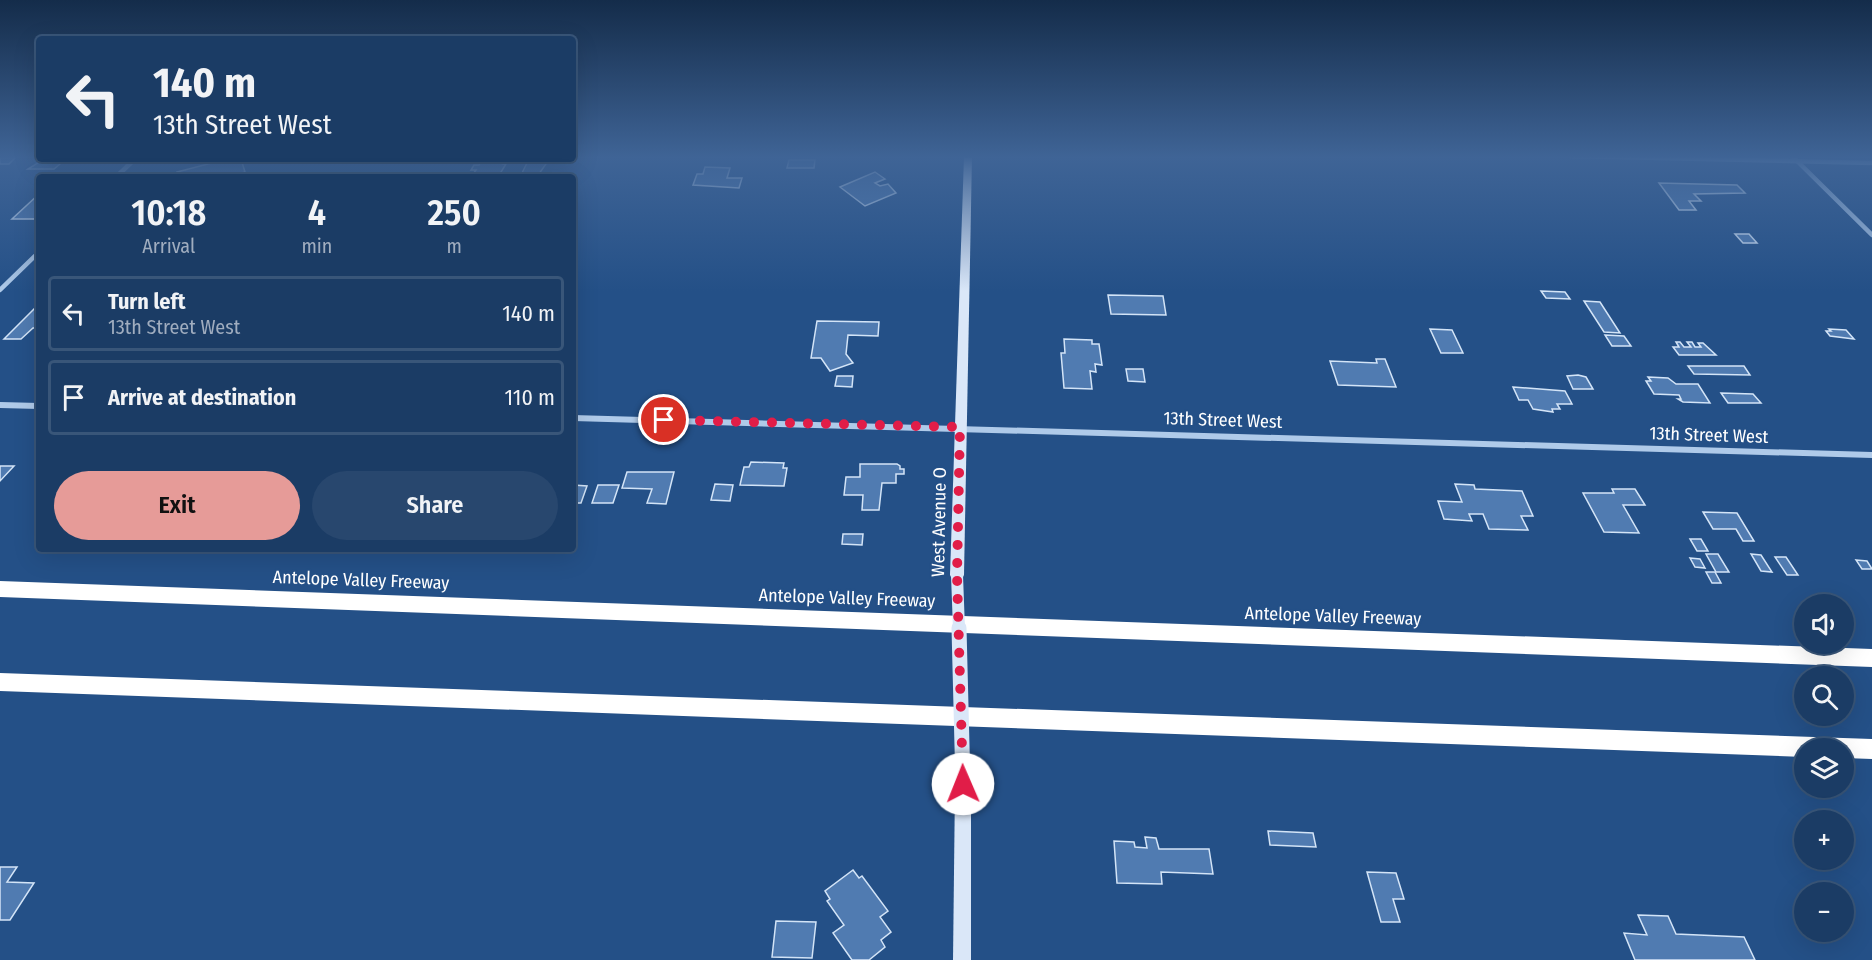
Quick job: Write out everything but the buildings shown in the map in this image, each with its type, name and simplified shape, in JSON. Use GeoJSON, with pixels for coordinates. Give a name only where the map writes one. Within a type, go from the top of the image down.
{"type":"FeatureCollection","features":[{"type":"Feature","properties":{"kind":"highway","name":"Antelope Valley Freeway"},"geometry":{"type":"LineString","coordinates":[[0,589],[1872,658]]}},
{"type":"Feature","properties":{"kind":"highway"},"geometry":{"type":"LineString","coordinates":[[0,682],[1872,749]]}},
{"type":"Feature","properties":{"kind":"street","name":"West Avenue O"},"geometry":{"type":"LineString","coordinates":[[962,960],[963,784],[957,575],[967,201]]}},
{"type":"Feature","properties":{"kind":"street"},"geometry":{"type":"LineString","coordinates":[[1837,201],[1872,235]]}},
{"type":"Feature","properties":{"kind":"street"},"geometry":{"type":"LineString","coordinates":[[0,290],[36,255]]}},
{"type":"Feature","properties":{"kind":"street"},"geometry":{"type":"LineString","coordinates":[[0,405],[36,406]]}},
{"type":"Feature","properties":{"kind":"street","name":"13th Street West"},"geometry":{"type":"LineString","coordinates":[[576,418],[960,427],[1872,455]]}},
{"type":"Feature","properties":{"kind":"route"},"geometry":{"type":"LineString","coordinates":[[664,420],[960,427],[957,575],[963,784]]}}]}
